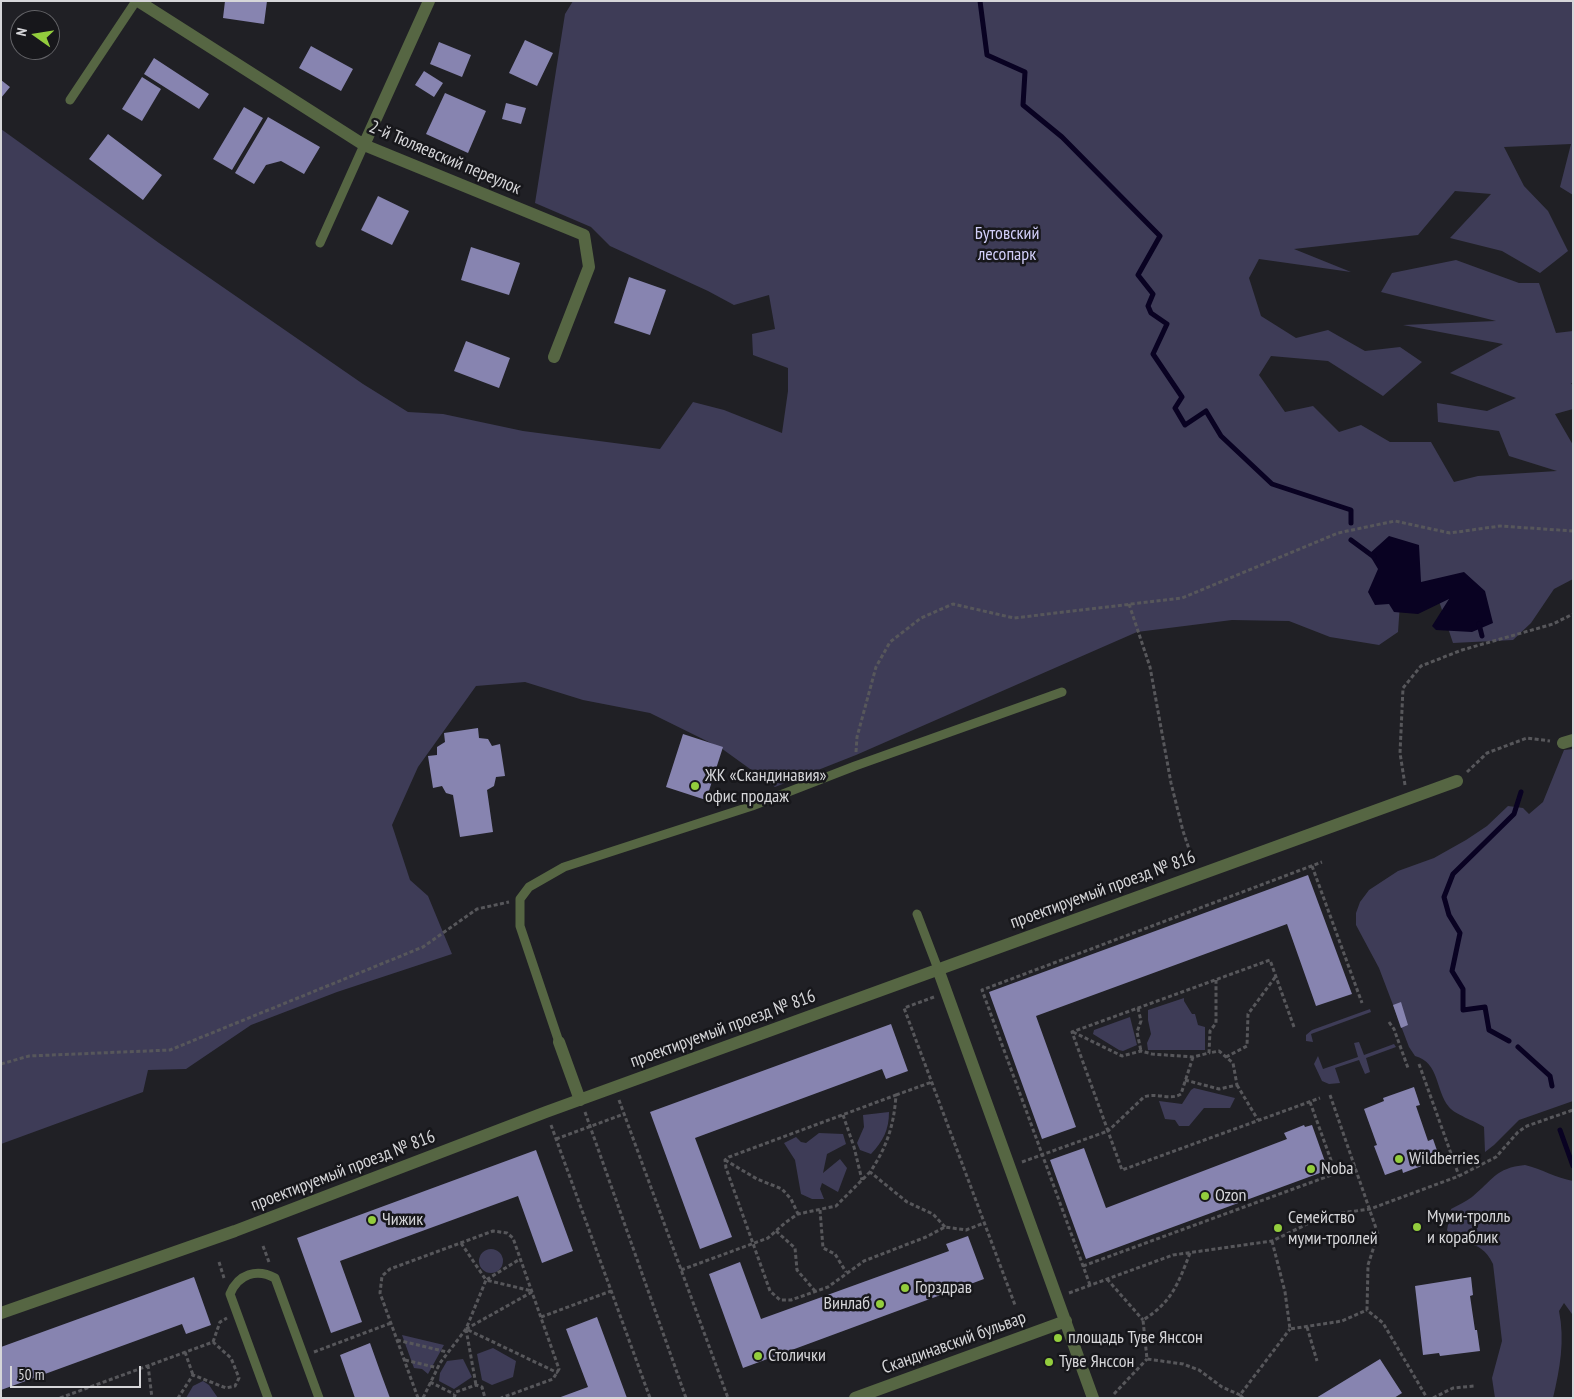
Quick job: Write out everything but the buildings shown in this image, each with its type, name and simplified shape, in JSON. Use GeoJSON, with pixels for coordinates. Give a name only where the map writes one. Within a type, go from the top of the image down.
{"type":"FeatureCollection","features":[{"type":"Feature","properties":{"kind":"street","name":"2-й Тюляевский переулок"},"geometry":{"type":"LineString","coordinates":[[137,1],[364,145],[584,235],[589,267],[554,357]]}},
{"type":"Feature","properties":{"kind":"street"},"geometry":{"type":"LineString","coordinates":[[364,145],[430,1]]}},
{"type":"Feature","properties":{"kind":"street","name":"проектируемый проезд № 816"},"geometry":{"type":"LineString","coordinates":[[1,1313],[235,1230],[580,1100],[1457,781]]}},
{"type":"Feature","properties":{"kind":"street"},"geometry":{"type":"LineString","coordinates":[[938,969],[1093,1398]]}},
{"type":"Feature","properties":{"kind":"street"},"geometry":{"type":"LineString","coordinates":[[559,1042],[580,1100]]}},
{"type":"Feature","properties":{"kind":"street","name":"Скандинавский бульвар"},"geometry":{"type":"LineString","coordinates":[[855,1398],[1066,1320]]}},
{"type":"Feature","properties":{"kind":"lane"},"geometry":{"type":"LineString","coordinates":[[70,100],[137,1]]}},
{"type":"Feature","properties":{"kind":"lane"},"geometry":{"type":"LineString","coordinates":[[320,243],[364,145]]}},
{"type":"Feature","properties":{"kind":"lane"},"geometry":{"type":"LineString","coordinates":[[559,1042],[520,926],[520,899],[529,886],[564,868],[752,806],[855,766],[1062,692]]}},
{"type":"Feature","properties":{"kind":"lane"},"geometry":{"type":"LineString","coordinates":[[917,914],[938,969]]}},
{"type":"Feature","properties":{"kind":"lane"},"geometry":{"type":"LineString","coordinates":[[268,1398],[230,1294],[238,1281],[256,1272],[275,1278],[319,1398]]}},
{"type":"Feature","properties":{"kind":"path"},"geometry":{"type":"LineString","coordinates":[[855,766],[857,737],[876,667],[890,642],[921,618],[953,604],[1014,618],[1182,598],[1338,534],[1395,521],[1450,533],[1500,526],[1573,531]]}},
{"type":"Feature","properties":{"kind":"path"},"geometry":{"type":"LineString","coordinates":[[1129,604],[1150,667],[1171,783],[1183,831],[1198,874]]}},
{"type":"Feature","properties":{"kind":"path"},"geometry":{"type":"LineString","coordinates":[[1407,799],[1400,753],[1403,688],[1407,680],[1422,666],[1462,650],[1553,624],[1573,614]]}},
{"type":"Feature","properties":{"kind":"path"},"geometry":{"type":"LineString","coordinates":[[1457,781],[1487,752],[1527,738],[1568,741]]}},
{"type":"Feature","properties":{"kind":"path"},"geometry":{"type":"LineString","coordinates":[[1090,1285],[982,990],[1322,862]]}},
{"type":"Feature","properties":{"kind":"path"},"geometry":{"type":"LineString","coordinates":[[1312,866],[1362,1003]]}},
{"type":"Feature","properties":{"kind":"path"},"geometry":{"type":"LineString","coordinates":[[1,1064],[29,1056],[170,1050],[423,947],[477,909]]}},
{"type":"Feature","properties":{"kind":"path"},"geometry":{"type":"LineString","coordinates":[[1072,1032],[1270,960],[1294,1027]]}},
{"type":"Feature","properties":{"kind":"path"},"geometry":{"type":"LineString","coordinates":[[1226,1057],[1247,1046],[1248,1014],[1276,976]]}},
{"type":"Feature","properties":{"kind":"path"},"geometry":{"type":"LineString","coordinates":[[1209,1053],[1210,1031],[1216,1023],[1216,980]]}},
{"type":"Feature","properties":{"kind":"path"},"geometry":{"type":"LineString","coordinates":[[946,992],[904,1008],[1015,1306]]}},
{"type":"Feature","properties":{"kind":"path"},"geometry":{"type":"LineString","coordinates":[[1138,1008],[1141,1021],[1137,1032],[1141,1051]]}},
{"type":"Feature","properties":{"kind":"path"},"geometry":{"type":"LineString","coordinates":[[1389,1022],[1394,1029],[1408,1068]]}},
{"type":"Feature","properties":{"kind":"path"},"geometry":{"type":"LineString","coordinates":[[1072,1032],[1127,1057],[1141,1051],[1152,1054],[1193,1057],[1219,1051],[1235,1068],[1237,1085],[1258,1120]]}},
{"type":"Feature","properties":{"kind":"path"},"geometry":{"type":"LineString","coordinates":[[1072,1032],[1122,1170],[1320,1098]]}},
{"type":"Feature","properties":{"kind":"path"},"geometry":{"type":"LineString","coordinates":[[1010,1167],[1108,1131],[1144,1097],[1149,1095],[1176,1097],[1180,1094],[1193,1057]]}},
{"type":"Feature","properties":{"kind":"path"},"geometry":{"type":"LineString","coordinates":[[1419,1064],[1459,1176]]}},
{"type":"Feature","properties":{"kind":"path"},"geometry":{"type":"LineString","coordinates":[[1185,1080],[1219,1089],[1237,1085]]}},
{"type":"Feature","properties":{"kind":"path"},"geometry":{"type":"LineString","coordinates":[[725,1160],[932,1082]]}},
{"type":"Feature","properties":{"kind":"path"},"geometry":{"type":"LineString","coordinates":[[681,1270],[768,1238],[798,1214],[820,1210],[840,1203],[870,1172],[890,1136],[896,1095]]}},
{"type":"Feature","properties":{"kind":"path"},"geometry":{"type":"LineString","coordinates":[[1330,1095],[1378,1234],[1368,1265],[1367,1310]]}},
{"type":"Feature","properties":{"kind":"path"},"geometry":{"type":"LineString","coordinates":[[580,1100],[686,1398]]}},
{"type":"Feature","properties":{"kind":"path"},"geometry":{"type":"LineString","coordinates":[[1310,1102],[1336,1174]]}},
{"type":"Feature","properties":{"kind":"path"},"geometry":{"type":"LineString","coordinates":[[1057,1297],[1173,1255],[1272,1241],[1326,1216],[1370,1209],[1459,1176],[1496,1157],[1518,1132],[1527,1126],[1573,1110]]}},
{"type":"Feature","properties":{"kind":"path"},"geometry":{"type":"LineString","coordinates":[[650,1398],[556,1139],[624,1114],[728,1398]]}},
{"type":"Feature","properties":{"kind":"path"},"geometry":{"type":"LineString","coordinates":[[842,1115],[854,1147],[862,1180]]}},
{"type":"Feature","properties":{"kind":"path"},"geometry":{"type":"LineString","coordinates":[[725,1160],[726,1168],[753,1244],[774,1297],[785,1301],[831,1285],[846,1272],[864,1261],[926,1238],[945,1227],[966,1230],[984,1224]]}},
{"type":"Feature","properties":{"kind":"path"},"geometry":{"type":"LineString","coordinates":[[725,1160],[757,1179],[782,1190],[791,1199],[798,1214]]}},
{"type":"Feature","properties":{"kind":"path"},"geometry":{"type":"LineString","coordinates":[[1083,1266],[1356,1166]]}},
{"type":"Feature","properties":{"kind":"path"},"geometry":{"type":"LineString","coordinates":[[870,1172],[908,1202],[933,1214],[945,1227]]}},
{"type":"Feature","properties":{"kind":"path"},"geometry":{"type":"LineString","coordinates":[[820,1210],[823,1248],[835,1254],[846,1272]]}},
{"type":"Feature","properties":{"kind":"path"},"geometry":{"type":"LineString","coordinates":[[418,1398],[380,1293],[382,1276],[390,1269],[500,1231],[513,1238],[559,1365],[558,1373],[554,1378],[501,1398]]}},
{"type":"Feature","properties":{"kind":"path"},"geometry":{"type":"LineString","coordinates":[[776,1232],[795,1248],[797,1270],[815,1292]]}},
{"type":"Feature","properties":{"kind":"path"},"geometry":{"type":"LineString","coordinates":[[1147,1359],[1183,1364],[1199,1370],[1216,1383],[1242,1396],[1290,1329],[1284,1292],[1272,1241]]}},
{"type":"Feature","properties":{"kind":"path"},"geometry":{"type":"LineString","coordinates":[[461,1243],[486,1280],[532,1291]]}},
{"type":"Feature","properties":{"kind":"path"},"geometry":{"type":"LineString","coordinates":[[1143,1320],[1159,1310],[1174,1293],[1190,1253]]}},
{"type":"Feature","properties":{"kind":"path"},"geometry":{"type":"LineString","coordinates":[[423,1398],[438,1368],[466,1329],[486,1280],[520,1259]]}},
{"type":"Feature","properties":{"kind":"path"},"geometry":{"type":"LineString","coordinates":[[1107,1279],[1143,1320],[1147,1359],[1114,1394]]}},
{"type":"Feature","properties":{"kind":"path"},"geometry":{"type":"LineString","coordinates":[[466,1329],[532,1291]]}},
{"type":"Feature","properties":{"kind":"path"},"geometry":{"type":"LineString","coordinates":[[542,1316],[611,1291]]}},
{"type":"Feature","properties":{"kind":"path"},"geometry":{"type":"LineString","coordinates":[[1290,1329],[1342,1321],[1367,1310]]}},
{"type":"Feature","properties":{"kind":"path"},"geometry":{"type":"LineString","coordinates":[[1367,1310],[1383,1323],[1427,1398]]}},
{"type":"Feature","properties":{"kind":"path"},"geometry":{"type":"LineString","coordinates":[[303,1355],[391,1324]]}},
{"type":"Feature","properties":{"kind":"path"},"geometry":{"type":"LineString","coordinates":[[1307,1327],[1317,1361]]}},
{"type":"Feature","properties":{"kind":"path"},"geometry":{"type":"LineString","coordinates":[[213,1342],[218,1328]]}},
{"type":"Feature","properties":{"kind":"path"},"geometry":{"type":"LineString","coordinates":[[466,1329],[558,1373]]}},
{"type":"Feature","properties":{"kind":"path"},"geometry":{"type":"LineString","coordinates":[[466,1329],[476,1385]]}},
{"type":"Feature","properties":{"kind":"path"},"geometry":{"type":"LineString","coordinates":[[397,1340],[448,1352]]}},
{"type":"Feature","properties":{"kind":"path"},"geometry":{"type":"LineString","coordinates":[[60,1398],[213,1342]]}},
{"type":"Feature","properties":{"kind":"path"},"geometry":{"type":"LineString","coordinates":[[185,1352],[193,1375],[226,1388],[231,1388],[238,1382],[239,1378],[231,1358],[213,1342]]}},
{"type":"Feature","properties":{"kind":"path"},"geometry":{"type":"LineString","coordinates":[[404,1360],[438,1368]]}},
{"type":"Feature","properties":{"kind":"path"},"geometry":{"type":"LineString","coordinates":[[148,1366],[152,1398]]}},
{"type":"Feature","properties":{"kind":"path"},"geometry":{"type":"LineString","coordinates":[[178,1398],[193,1375]]}},
{"type":"Feature","properties":{"kind":"path"},"geometry":{"type":"LineString","coordinates":[[430,1382],[454,1396],[476,1385],[482,1387],[485,1398]]}},
{"type":"Feature","properties":{"kind":"path"},"geometry":{"type":"LineString","coordinates":[[1433,1398],[1453,1388],[1474,1386]]}},
{"type":"Feature","properties":{"kind":"green space","name":"Бутовский лесопарк"},"geometry":{"type":"Polygon","coordinates":[[[573,1],[1573,1],[1573,195],[1560,187],[1571,144],[1504,147],[1524,186],[1548,211],[1568,251],[1540,273],[1502,251],[1450,238],[1491,194],[1455,191],[1418,235],[1294,249],[1351,272],[1259,259],[1249,278],[1261,316],[1296,338],[1328,330],[1365,351],[1400,347],[1422,362],[1383,396],[1328,361],[1271,356],[1259,375],[1285,412],[1313,406],[1339,432],[1361,425],[1390,442],[1431,442],[1454,482],[1478,476],[1557,471],[1509,456],[1499,431],[1438,422],[1437,403],[1487,411],[1516,398],[1450,373],[1503,344],[1403,325],[1496,321],[1381,292],[1392,273],[1456,260],[1519,283],[1539,283],[1556,333],[1573,331],[1573,383],[1571,383],[1573,386],[1573,409],[1555,414],[1573,445],[1573,579],[1554,589],[1531,623],[1513,640],[1453,643],[1439,601],[1401,589],[1398,632],[1379,645],[1330,637],[1289,621],[1232,620],[1137,632],[856,755],[775,787],[721,748],[650,713],[583,700],[525,682],[476,686],[418,767],[392,825],[410,880],[428,896],[452,954],[337,992],[251,1025],[186,1069],[148,1070],[143,1092],[1,1144],[1,129],[159,243],[363,384],[408,412],[443,414],[523,431],[660,449],[693,402],[724,410],[782,433],[788,391],[788,368],[753,355],[752,334],[775,329],[769,295],[734,305],[610,246],[591,227],[535,203],[565,14],[573,1]]]}},
{"type":"Feature","properties":{"kind":"green space"},"geometry":{"type":"Polygon","coordinates":[[[1573,749],[1573,1101],[1519,1120],[1485,1152],[1484,1127],[1449,1107],[1429,1065],[1415,1056],[1409,1047],[1379,968],[1356,925],[1356,913],[1360,902],[1369,890],[1398,871],[1434,858],[1466,840],[1487,826],[1508,806],[1523,808],[1529,814],[1543,802],[1564,750],[1573,749]]]}},
{"type":"Feature","properties":{"kind":"green space"},"geometry":{"type":"Polygon","coordinates":[[[1184,998],[1192,1014],[1195,1014],[1198,1025],[1205,1027],[1205,1050],[1148,1050],[1147,1043],[1151,1034],[1148,1010],[1184,998]]]}},
{"type":"Feature","properties":{"kind":"green space"},"geometry":{"type":"Polygon","coordinates":[[[1370,1009],[1371,1012],[1311,1034],[1313,1042],[1306,1041],[1306,1035],[1312,1030],[1370,1009]]]}},
{"type":"Feature","properties":{"kind":"green space"},"geometry":{"type":"Polygon","coordinates":[[[1130,1017],[1137,1045],[1123,1051],[1119,1050],[1093,1034],[1094,1030],[1130,1017]]]}},
{"type":"Feature","properties":{"kind":"green space"},"geometry":{"type":"Polygon","coordinates":[[[1359,1042],[1364,1055],[1394,1044],[1396,1047],[1366,1058],[1370,1072],[1365,1074],[1359,1060],[1335,1068],[1340,1083],[1329,1084],[1322,1081],[1314,1064],[1318,1056],[1323,1069],[1358,1057],[1354,1043],[1359,1042]]]}},
{"type":"Feature","properties":{"kind":"green space"},"geometry":{"type":"Polygon","coordinates":[[[1194,1088],[1235,1098],[1230,1108],[1204,1108],[1189,1126],[1179,1126],[1175,1120],[1165,1119],[1159,1101],[1182,1104],[1194,1088]]]}},
{"type":"Feature","properties":{"kind":"green space"},"geometry":{"type":"Polygon","coordinates":[[[889,1112],[886,1130],[879,1144],[871,1154],[860,1150],[857,1143],[864,1127],[863,1115],[889,1112]]]}},
{"type":"Feature","properties":{"kind":"green space"},"geometry":{"type":"Polygon","coordinates":[[[819,1133],[843,1134],[846,1144],[827,1154],[823,1173],[840,1159],[847,1168],[838,1192],[822,1183],[820,1189],[824,1199],[812,1199],[801,1194],[795,1160],[784,1143],[796,1137],[801,1142],[806,1143],[819,1133]]]}},
{"type":"Feature","properties":{"kind":"green space"},"geometry":{"type":"Polygon","coordinates":[[[1525,1165],[1573,1181],[1573,1321],[1572,1314],[1564,1303],[1559,1311],[1562,1333],[1561,1354],[1553,1398],[1495,1398],[1492,1378],[1502,1341],[1493,1264],[1482,1249],[1451,1236],[1447,1230],[1451,1209],[1472,1197],[1501,1172],[1525,1165]]]}},
{"type":"Feature","properties":{"kind":"green space"},"geometry":{"type":"Polygon","coordinates":[[[491,1249],[500,1252],[503,1261],[500,1270],[491,1273],[482,1270],[479,1261],[482,1252],[491,1249]]]}},
{"type":"Feature","properties":{"kind":"green space"},"geometry":{"type":"Polygon","coordinates":[[[402,1335],[444,1345],[428,1374],[422,1369],[414,1368],[402,1335]]]}},
{"type":"Feature","properties":{"kind":"green space"},"geometry":{"type":"Polygon","coordinates":[[[493,1348],[516,1361],[513,1377],[492,1385],[482,1380],[477,1354],[493,1348]]]}},
{"type":"Feature","properties":{"kind":"green space"},"geometry":{"type":"Polygon","coordinates":[[[463,1359],[472,1377],[454,1389],[439,1381],[440,1373],[447,1361],[463,1359]]]}},
{"type":"Feature","properties":{"kind":"green space"},"geometry":{"type":"Polygon","coordinates":[[[203,1381],[209,1385],[218,1398],[186,1398],[193,1386],[203,1381]]]}},
{"type":"Feature","properties":{"kind":"shaded area"},"geometry":{"type":"Polygon","coordinates":[[[1389,536],[1419,545],[1421,582],[1464,572],[1485,591],[1493,623],[1472,632],[1436,630],[1432,626],[1449,599],[1418,614],[1394,612],[1389,604],[1375,605],[1368,592],[1378,569],[1369,554],[1389,536]]]}},
{"type":"Feature","properties":{"kind":"waterway"},"geometry":{"type":"LineString","coordinates":[[980,1],[987,55],[1025,72],[1023,105],[1062,137],[1160,236],[1138,275],[1153,294],[1148,306],[1151,313],[1167,324],[1153,354],[1182,397],[1175,408],[1185,425],[1206,411],[1221,436],[1272,484],[1351,510],[1351,523]]}},
{"type":"Feature","properties":{"kind":"waterway"},"geometry":{"type":"LineString","coordinates":[[1351,540],[1374,557]]}},
{"type":"Feature","properties":{"kind":"waterway"},"geometry":{"type":"LineString","coordinates":[[1479,624],[1482,636]]}},
{"type":"Feature","properties":{"kind":"waterway"},"geometry":{"type":"LineString","coordinates":[[1509,1041],[1489,1030],[1485,1007],[1463,1010],[1463,989],[1452,971],[1460,933],[1449,915],[1444,897],[1453,874],[1514,814],[1521,792]]}},
{"type":"Feature","properties":{"kind":"waterway"},"geometry":{"type":"LineString","coordinates":[[1518,1047],[1550,1076],[1552,1086]]}},
{"type":"Feature","properties":{"kind":"waterway"},"geometry":{"type":"LineString","coordinates":[[1560,1130],[1573,1166]]}},
{"type":"Feature","properties":{"kind":"place","name":"ЖК «Скандинавия» офис продаж"},"geometry":{"type":"Point","coordinates":[695,786]}},
{"type":"Feature","properties":{"kind":"place","name":"Wildberries"},"geometry":{"type":"Point","coordinates":[1399,1159]}},
{"type":"Feature","properties":{"kind":"place","name":"Noba"},"geometry":{"type":"Point","coordinates":[1311,1169]}},
{"type":"Feature","properties":{"kind":"place","name":"Ozon"},"geometry":{"type":"Point","coordinates":[1205,1196]}},
{"type":"Feature","properties":{"kind":"place","name":"Чижик"},"geometry":{"type":"Point","coordinates":[372,1220]}},
{"type":"Feature","properties":{"kind":"place","name":"Муми-тролль и кораблик"},"geometry":{"type":"Point","coordinates":[1417,1227]}},
{"type":"Feature","properties":{"kind":"place","name":"Семейство муми-троллей"},"geometry":{"type":"Point","coordinates":[1278,1228]}},
{"type":"Feature","properties":{"kind":"place","name":"Горздрав"},"geometry":{"type":"Point","coordinates":[905,1288]}},
{"type":"Feature","properties":{"kind":"place","name":"Винлаб"},"geometry":{"type":"Point","coordinates":[880,1304]}},
{"type":"Feature","properties":{"kind":"place","name":"площадь Туве Янссон"},"geometry":{"type":"Point","coordinates":[1058,1338]}},
{"type":"Feature","properties":{"kind":"place","name":"Столички"},"geometry":{"type":"Point","coordinates":[758,1356]}},
{"type":"Feature","properties":{"kind":"place","name":"Туве Янссон"},"geometry":{"type":"Point","coordinates":[1049,1362]}}]}
